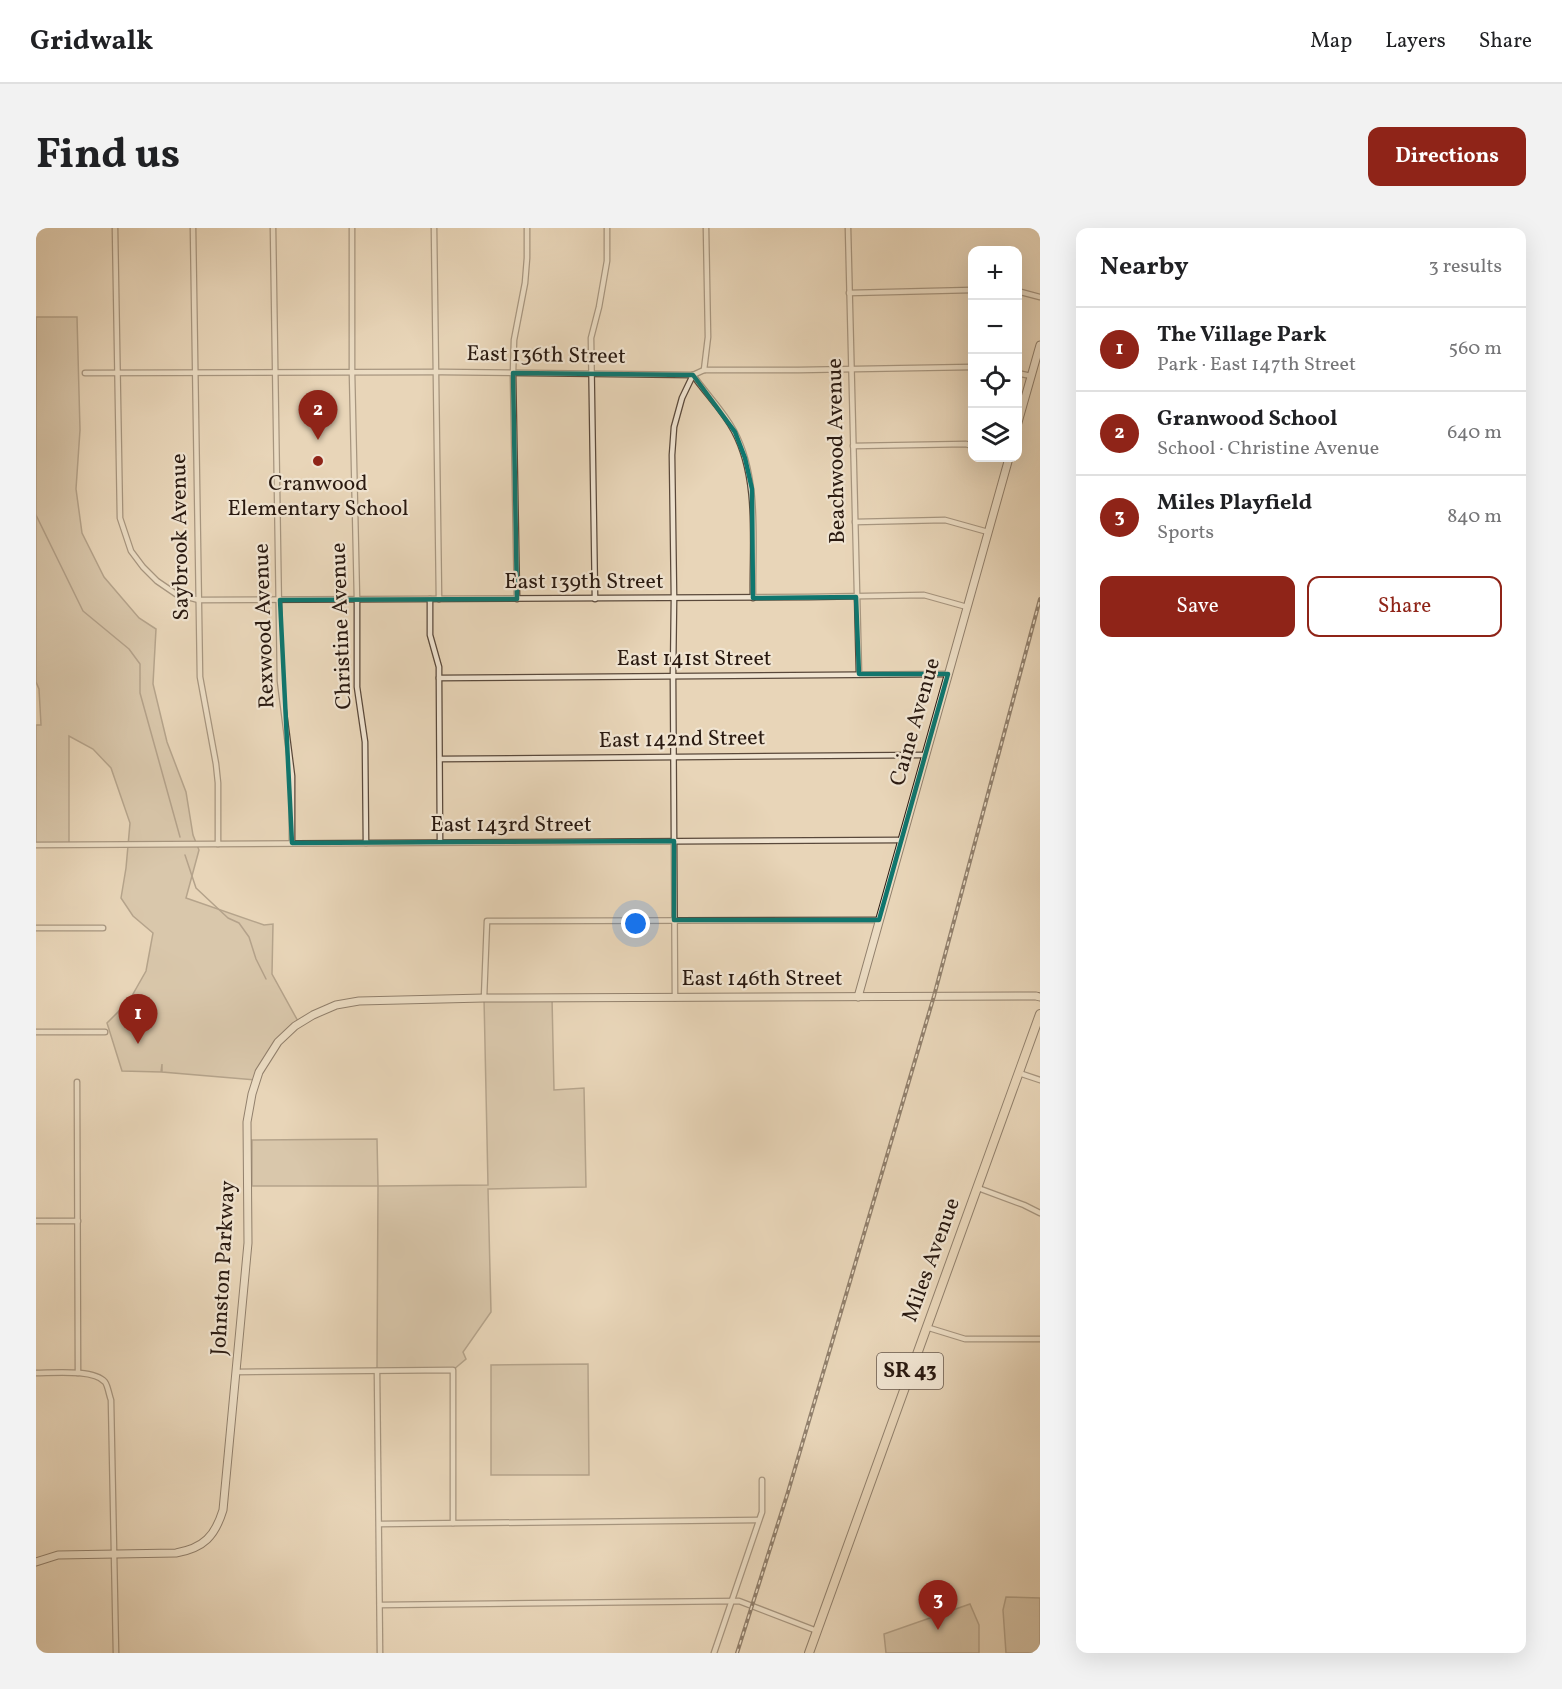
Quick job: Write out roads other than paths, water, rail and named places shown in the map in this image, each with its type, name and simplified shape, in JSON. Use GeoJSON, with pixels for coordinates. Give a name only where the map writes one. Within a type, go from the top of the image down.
{"type":"FeatureCollection","features":[{"type":"Feature","properties":{"kind":"main road","name":"Miles Avenue"},"geometry":{"type":"LineString","coordinates":[[809,1653],[1040,1014]]}},
{"type":"Feature","properties":{"kind":"street","name":"East 139th Street"},"geometry":{"type":"LineString","coordinates":[[115,228],[120,518],[131,551],[157,581],[176,594],[199,600],[924,596],[967,607]]}},
{"type":"Feature","properties":{"kind":"street","name":"Saybrook Avenue"},"geometry":{"type":"LineString","coordinates":[[193,228],[200,678],[216,764],[218,844]]}},
{"type":"Feature","properties":{"kind":"street","name":"Rexwood Avenue"},"geometry":{"type":"LineString","coordinates":[[273,228],[280,681],[292,776],[292,843]]}},
{"type":"Feature","properties":{"kind":"street","name":"Christine Avenue"},"geometry":{"type":"LineString","coordinates":[[352,228],[357,687],[365,755],[366,843]]}},
{"type":"Feature","properties":{"kind":"street"},"geometry":{"type":"LineString","coordinates":[[434,228],[440,599]]}},
{"type":"Feature","properties":{"kind":"street"},"geometry":{"type":"LineString","coordinates":[[517,599],[513,373],[514,340],[525,283],[527,228]]}},
{"type":"Feature","properties":{"kind":"street"},"geometry":{"type":"LineString","coordinates":[[595,599],[591,338],[607,261],[607,228]]}},
{"type":"Feature","properties":{"kind":"street"},"geometry":{"type":"LineString","coordinates":[[704,370],[708,337],[706,228]]}},
{"type":"Feature","properties":{"kind":"street","name":"Beachwood Avenue"},"geometry":{"type":"LineString","coordinates":[[848,228],[859,674]]}},
{"type":"Feature","properties":{"kind":"street"},"geometry":{"type":"LineString","coordinates":[[849,293],[968,290]]}},
{"type":"Feature","properties":{"kind":"street"},"geometry":{"type":"LineString","coordinates":[[1022,292],[1040,297]]}},
{"type":"Feature","properties":{"kind":"street"},"geometry":{"type":"LineString","coordinates":[[1022,408],[1040,345]]}},
{"type":"Feature","properties":{"kind":"street","name":"East 136th Street"},"geometry":{"type":"LineString","coordinates":[[85,373],[435,372],[693,375],[704,370],[968,367]]}},
{"type":"Feature","properties":{"kind":"street"},"geometry":{"type":"LineString","coordinates":[[1022,374],[1031,376]]}},
{"type":"Feature","properties":{"kind":"street"},"geometry":{"type":"LineString","coordinates":[[675,998],[672,455],[674,427],[682,398],[693,375],[735,432],[745,458],[752,489],[753,598]]}},
{"type":"Feature","properties":{"kind":"street"},"geometry":{"type":"LineString","coordinates":[[853,446],[968,445]]}},
{"type":"Feature","properties":{"kind":"street","name":"Caine Avenue"},"geometry":{"type":"LineString","coordinates":[[858,997],[1008,462]]}},
{"type":"Feature","properties":{"kind":"street"},"geometry":{"type":"LineString","coordinates":[[855,522],[945,519],[988,532]]}},
{"type":"Feature","properties":{"kind":"street"},"geometry":{"type":"LineString","coordinates":[[430,599],[430,635],[439,678],[440,842]]}},
{"type":"Feature","properties":{"kind":"street","name":"East 141st Street"},"geometry":{"type":"LineString","coordinates":[[439,678],[948,674]]}},
{"type":"Feature","properties":{"kind":"street","name":"East 142nd Street"},"geometry":{"type":"LineString","coordinates":[[440,759],[926,755]]}},
{"type":"Feature","properties":{"kind":"street","name":"East 143rd Street"},"geometry":{"type":"LineString","coordinates":[[36,845],[902,840]]}},
{"type":"Feature","properties":{"kind":"street"},"geometry":{"type":"LineString","coordinates":[[484,998],[487,921],[879,920]]}},
{"type":"Feature","properties":{"kind":"street"},"geometry":{"type":"LineString","coordinates":[[36,928],[103,928]]}},
{"type":"Feature","properties":{"kind":"street","name":"East 146th Street"},"geometry":{"type":"LineString","coordinates":[[484,998],[1040,997]]}},
{"type":"Feature","properties":{"kind":"street","name":"Johnston Parkway"},"geometry":{"type":"LineString","coordinates":[[36,1562],[58,1555],[188,1551],[212,1536],[218,1526],[223,1510],[248,1243],[247,1122],[259,1072],[278,1042],[295,1026],[336,1005],[359,1001],[484,998]]}},
{"type":"Feature","properties":{"kind":"street"},"geometry":{"type":"LineString","coordinates":[[36,1032],[105,1032]]}},
{"type":"Feature","properties":{"kind":"street"},"geometry":{"type":"LineString","coordinates":[[1019,1072],[1040,1080]]}},
{"type":"Feature","properties":{"kind":"street"},"geometry":{"type":"LineString","coordinates":[[77,1083],[78,1373]]}},
{"type":"Feature","properties":{"kind":"street"},"geometry":{"type":"LineString","coordinates":[[978,1188],[1040,1213]]}},
{"type":"Feature","properties":{"kind":"street"},"geometry":{"type":"LineString","coordinates":[[36,1221],[78,1221]]}},
{"type":"Feature","properties":{"kind":"street"},"geometry":{"type":"LineString","coordinates":[[926,1327],[965,1339],[1040,1339]]}},
{"type":"Feature","properties":{"kind":"street"},"geometry":{"type":"LineString","coordinates":[[377,1371],[380,1653]]}},
{"type":"Feature","properties":{"kind":"street"},"geometry":{"type":"LineString","coordinates":[[237,1372],[453,1371],[453,1523]]}},
{"type":"Feature","properties":{"kind":"street"},"geometry":{"type":"LineString","coordinates":[[36,1373],[94,1375],[106,1383],[111,1400],[116,1653]]}},
{"type":"Feature","properties":{"kind":"street"},"geometry":{"type":"LineString","coordinates":[[714,1653],[762,1512],[762,1480]]}},
{"type":"Feature","properties":{"kind":"street"},"geometry":{"type":"LineString","coordinates":[[380,1524],[758,1520]]}},
{"type":"Feature","properties":{"kind":"street"},"geometry":{"type":"LineString","coordinates":[[380,1605],[740,1600],[817,1631]]}},
{"type":"Feature","properties":{"kind":"waterway"},"geometry":{"type":"LineString","coordinates":[[36,515],[83,611],[129,649],[140,664],[140,693],[180,837]]}},
{"type":"Feature","properties":{"kind":"waterway"},"geometry":{"type":"LineString","coordinates":[[185,855],[196,888],[228,918],[239,923],[249,937],[266,979]]}},
{"type":"Feature","properties":{"kind":"railway"},"geometry":{"type":"LineString","coordinates":[[737,1653],[788,1492],[934,996],[1040,599]]}},
{"type":"Feature","properties":{"kind":"place","name":"Granwood School"},"geometry":{"type":"Point","coordinates":[318,440]}},
{"type":"Feature","properties":{"kind":"place","name":"Cranwood Elementary School"},"geometry":{"type":"Point","coordinates":[318,461]}},
{"type":"Feature","properties":{"kind":"place","name":"The Village Park"},"geometry":{"type":"Point","coordinates":[138,1044]}},
{"type":"Feature","properties":{"kind":"place","name":"Miles Playfield"},"geometry":{"type":"Point","coordinates":[938,1630]}}]}
